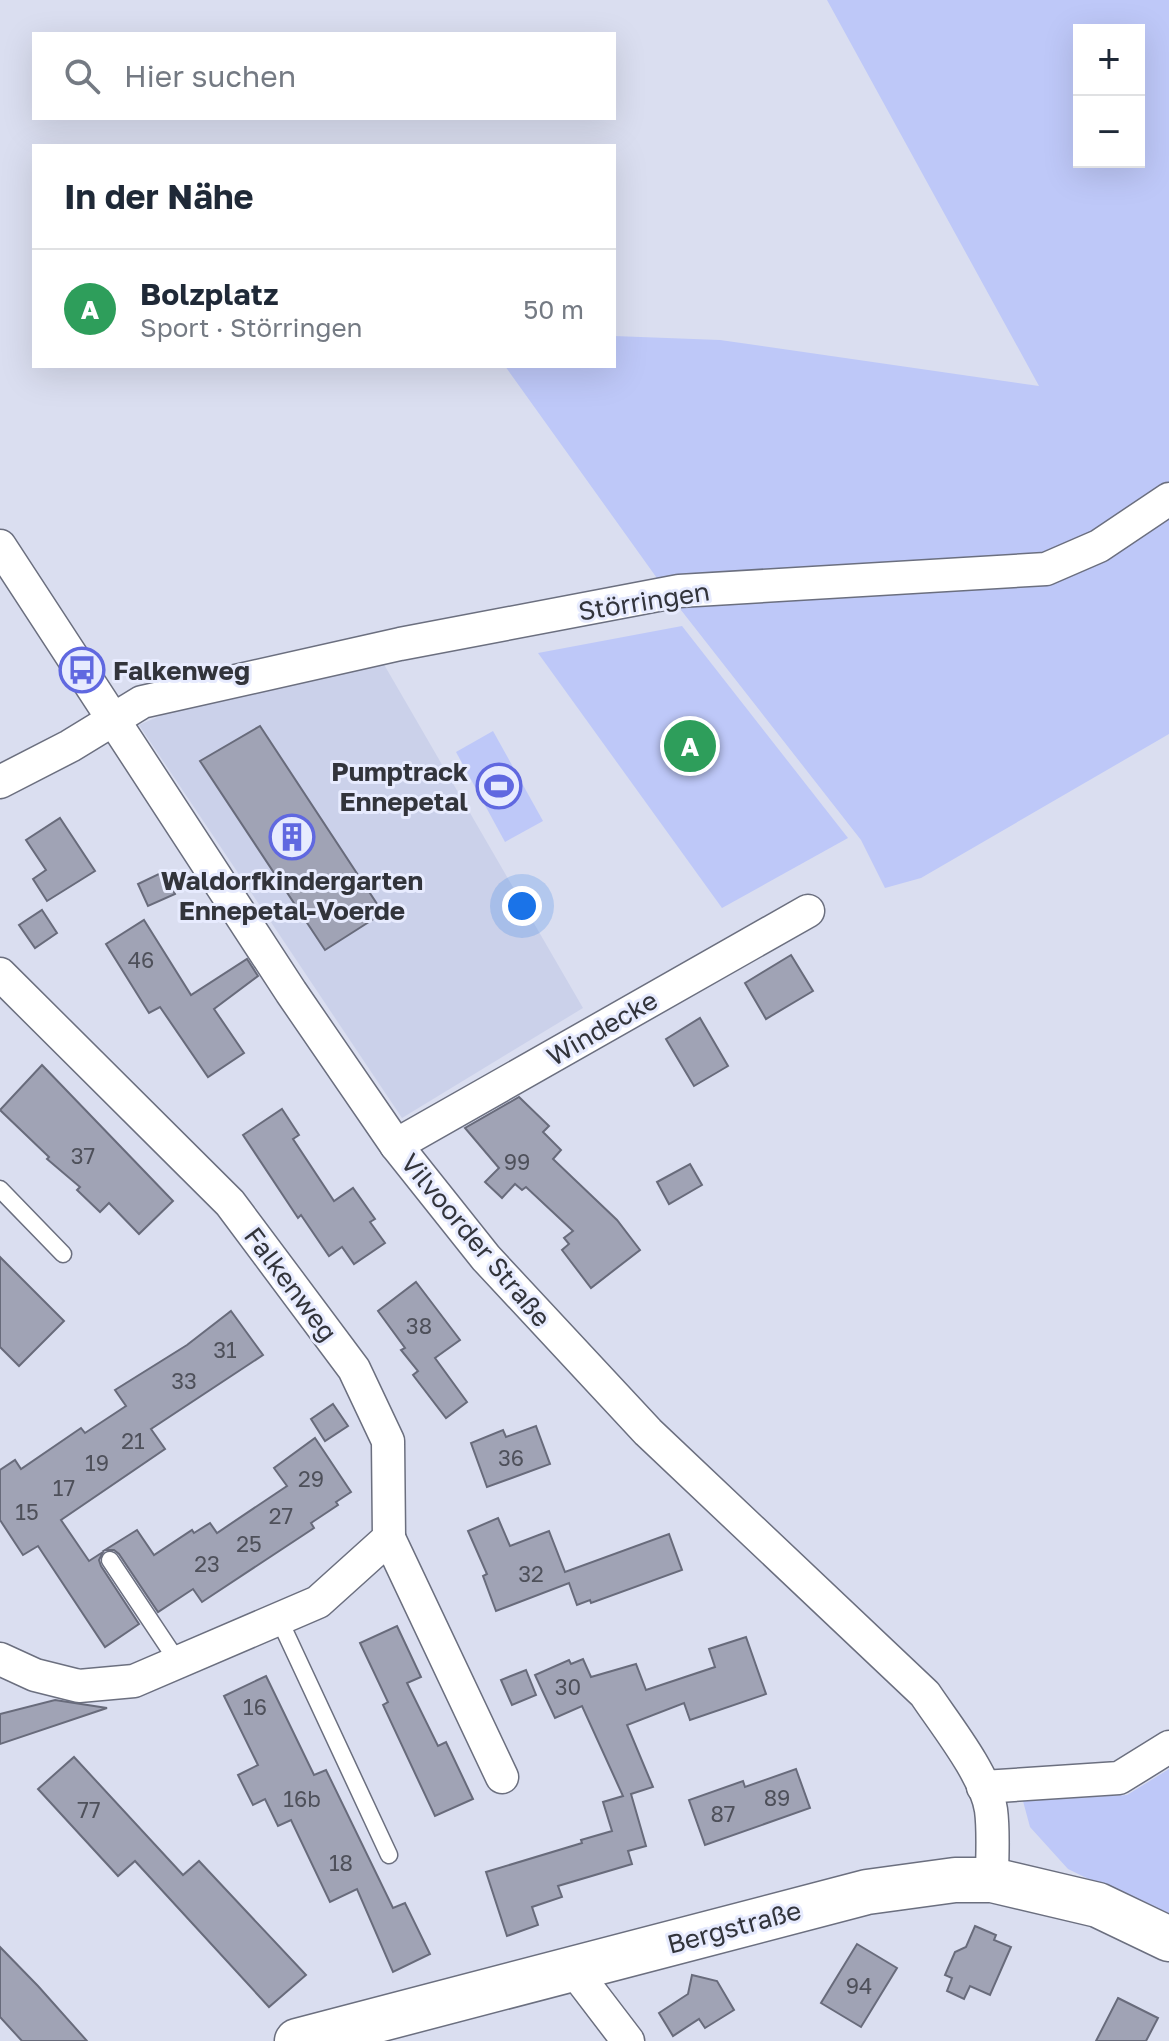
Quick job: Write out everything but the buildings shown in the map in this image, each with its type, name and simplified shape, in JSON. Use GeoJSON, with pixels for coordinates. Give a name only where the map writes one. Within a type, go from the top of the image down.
{"type":"FeatureCollection","features":[{"type":"Feature","properties":{"kind":"street","name":"Störringen"},"geometry":{"type":"LineString","coordinates":[[0,782],[70,746],[142,702],[267,672],[679,591],[1046,569],[1099,546],[1169,499]]}},
{"type":"Feature","properties":{"kind":"street","name":"Vilvoorder Straße"},"geometry":{"type":"LineString","coordinates":[[0,546],[291,992],[396,1145],[486,1258],[648,1432],[925,1694],[957,1741],[983,1787],[991,1809],[992,1880]]}},
{"type":"Feature","properties":{"kind":"street","name":"Windecke"},"geometry":{"type":"LineString","coordinates":[[396,1145],[808,911]]}},
{"type":"Feature","properties":{"kind":"street","name":"Falkenweg"},"geometry":{"type":"LineString","coordinates":[[3,984],[230,1203],[354,1369],[388,1441],[389,1538],[502,1777]]}},
{"type":"Feature","properties":{"kind":"street"},"geometry":{"type":"LineString","coordinates":[[0,1659],[35,1675],[79,1686],[134,1681],[318,1602],[389,1538]]}},
{"type":"Feature","properties":{"kind":"street"},"geometry":{"type":"LineString","coordinates":[[983,1787],[1119,1778],[1169,1747]]}},
{"type":"Feature","properties":{"kind":"street","name":"Bergstraße"},"geometry":{"type":"LineString","coordinates":[[297,2041],[867,1892],[944,1881],[992,1880],[1098,1905],[1169,1939]]}},
{"type":"Feature","properties":{"kind":"street"},"geometry":{"type":"LineString","coordinates":[[573,1969],[628,2041]]}},
{"type":"Feature","properties":{"kind":"lane"},"geometry":{"type":"LineString","coordinates":[[0,1189],[63,1254]]}},
{"type":"Feature","properties":{"kind":"lane"},"geometry":{"type":"LineString","coordinates":[[110,1560],[178,1662]]}},
{"type":"Feature","properties":{"kind":"lane"},"geometry":{"type":"LineString","coordinates":[[279,1619],[389,1855]]}},
{"type":"Feature","properties":{"kind":"shaded area"},"geometry":{"type":"Polygon","coordinates":[[[827,0],[1169,0],[1169,491],[1064,558],[664,588],[506,368],[616,368],[616,336],[720,340],[1039,386],[827,0]]]}},
{"type":"Feature","properties":{"kind":"shaded area"},"geometry":{"type":"Polygon","coordinates":[[[1169,506],[1169,734],[921,878],[885,888],[861,840],[670,596],[972,580],[1169,506]]]}},
{"type":"Feature","properties":{"kind":"shaded area"},"geometry":{"type":"Polygon","coordinates":[[[682,626],[848,838],[722,908],[538,653],[682,626]]]}},
{"type":"Feature","properties":{"kind":"shaded area"},"geometry":{"type":"Polygon","coordinates":[[[382,661],[583,1008],[402,1118],[139,725],[176,709],[382,661]]]}},
{"type":"Feature","properties":{"kind":"shaded area","name":"Pumptrack Ennepetal"},"geometry":{"type":"Polygon","coordinates":[[[493,731],[543,821],[505,842],[456,752],[493,731]]]}},
{"type":"Feature","properties":{"kind":"shaded area"},"geometry":{"type":"Polygon","coordinates":[[[1169,1769],[1169,1918],[1068,1869],[1030,1827],[1023,1801],[1127,1795],[1169,1769]]]}},
{"type":"Feature","properties":{"kind":"place","name":"Falkenweg"},"geometry":{"type":"Point","coordinates":[82,670]}},
{"type":"Feature","properties":{"kind":"place","name":"Bolzplatz"},"geometry":{"type":"Point","coordinates":[690,746]}},
{"type":"Feature","properties":{"kind":"place","name":"Pumptrack Ennepetal"},"geometry":{"type":"Point","coordinates":[499,786]}},
{"type":"Feature","properties":{"kind":"place","name":"Waldorfkindergarten Ennepetal-Voerde"},"geometry":{"type":"Point","coordinates":[292,837]}}]}
